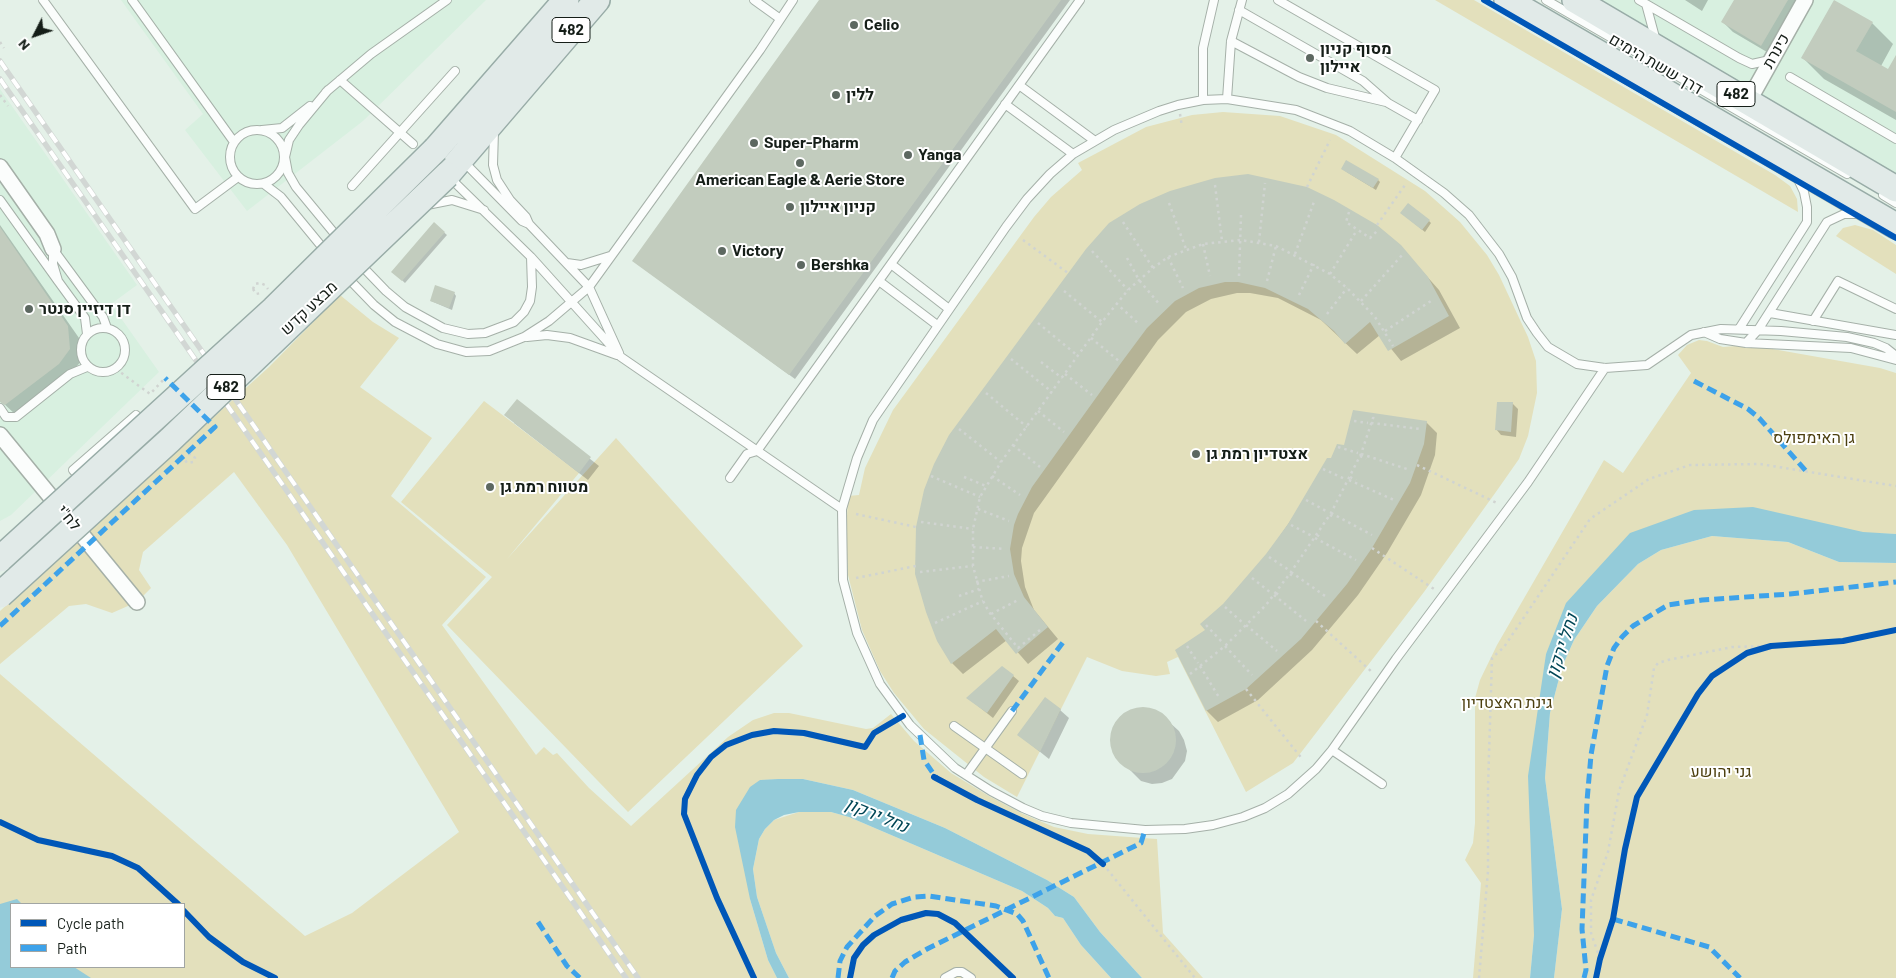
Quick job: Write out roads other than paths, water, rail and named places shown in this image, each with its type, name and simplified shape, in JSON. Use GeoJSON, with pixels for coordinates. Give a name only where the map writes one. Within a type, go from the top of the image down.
{"type":"FeatureCollection","features":[{"type":"Feature","properties":{"kind":"main road","name":"מבצע קדש"},"geometry":{"type":"LineString","coordinates":[[0,595],[170,440],[403,217],[442,156],[495,119],[537,53],[566,0]]}},
{"type":"Feature","properties":{"kind":"main road","name":"מבצע קדש"},"geometry":{"type":"LineString","coordinates":[[0,559],[442,156],[537,53],[597,0]]}},
{"type":"Feature","properties":{"kind":"main road","name":"דרך ששת הימים"},"geometry":{"type":"LineString","coordinates":[[1507,0],[1790,164],[1891,200]]}},
{"type":"Feature","properties":{"kind":"main road","name":"דרך ששת הימים"},"geometry":{"type":"LineString","coordinates":[[1575,0],[1748,102],[1891,200]]}},
{"type":"Feature","properties":{"kind":"main road"},"geometry":{"type":"LineString","coordinates":[[0,549],[23,539]]}},
{"type":"Feature","properties":{"kind":"street","name":"כינרת"},"geometry":{"type":"LineString","coordinates":[[1748,102],[1805,0]]}},
{"type":"Feature","properties":{"kind":"street"},"geometry":{"type":"LineString","coordinates":[[0,167],[47,234],[52,249]]}},
{"type":"Feature","properties":{"kind":"street","name":"לח\"י"},"geometry":{"type":"LineString","coordinates":[[0,435],[137,602]]}},
{"type":"Feature","properties":{"kind":"lane"},"geometry":{"type":"LineString","coordinates":[[43,0],[195,209],[238,177]]}},
{"type":"Feature","properties":{"kind":"lane"},"geometry":{"type":"LineString","coordinates":[[132,0],[234,142]]}},
{"type":"Feature","properties":{"kind":"lane"},"geometry":{"type":"LineString","coordinates":[[328,90],[289,140],[280,174],[264,184],[250,184],[238,177],[233,171],[230,157],[234,142],[246,132],[282,128],[371,54],[447,0]]}},
{"type":"Feature","properties":{"kind":"lane"},"geometry":{"type":"LineString","coordinates":[[754,0],[779,18]]}},
{"type":"Feature","properties":{"kind":"lane"},"geometry":{"type":"LineString","coordinates":[[264,184],[281,197],[349,280],[374,305],[414,334],[437,344],[466,352],[489,351],[524,337],[548,321],[589,287],[760,50],[792,0]]}},
{"type":"Feature","properties":{"kind":"lane"},"geometry":{"type":"LineString","coordinates":[[730,478],[746,454],[757,451],[1080,0]]}},
{"type":"Feature","properties":{"kind":"lane"},"geometry":{"type":"LineString","coordinates":[[1203,100],[1203,48],[1214,0]]}},
{"type":"Feature","properties":{"kind":"lane"},"geometry":{"type":"LineString","coordinates":[[1227,100],[1231,41],[1242,0]]}},
{"type":"Feature","properties":{"kind":"lane"},"geometry":{"type":"LineString","coordinates":[[1278,0],[1435,90],[1395,158]]}},
{"type":"Feature","properties":{"kind":"lane","name":"דרך ששת הימים"},"geometry":{"type":"LineString","coordinates":[[1546,0],[1853,178]]}},
{"type":"Feature","properties":{"kind":"lane"},"geometry":{"type":"LineString","coordinates":[[1642,2],[1658,50]]}},
{"type":"Feature","properties":{"kind":"lane"},"geometry":{"type":"LineString","coordinates":[[1642,2],[1752,64],[1770,60]]}},
{"type":"Feature","properties":{"kind":"lane"},"geometry":{"type":"LineString","coordinates":[[1239,10],[1363,81],[1388,103],[1418,120]]}},
{"type":"Feature","properties":{"kind":"lane"},"geometry":{"type":"LineString","coordinates":[[1231,41],[1300,77],[1327,88],[1388,103]]}},
{"type":"Feature","properties":{"kind":"lane"},"geometry":{"type":"LineString","coordinates":[[352,186],[455,71]]}},
{"type":"Feature","properties":{"kind":"lane"},"geometry":{"type":"LineString","coordinates":[[1790,76],[1896,139]]}},
{"type":"Feature","properties":{"kind":"lane"},"geometry":{"type":"LineString","coordinates":[[340,80],[400,132],[442,156],[508,202],[526,217],[529,224],[589,287],[621,357]]}},
{"type":"Feature","properties":{"kind":"lane"},"geometry":{"type":"LineString","coordinates":[[1019,86],[1094,141]]}},
{"type":"Feature","properties":{"kind":"lane"},"geometry":{"type":"LineString","coordinates":[[1605,368],[1528,482],[1406,646],[1332,750],[1316,769],[1288,794],[1265,808],[1213,825],[1185,829],[1145,830],[1071,823],[1042,816],[1023,808],[966,776],[933,749],[910,725],[880,684],[857,633],[843,580],[842,509],[856,458],[873,420],[937,325],[1027,199],[1073,154],[1094,141],[1159,111],[1203,100],[1227,100],[1296,110],[1350,131],[1395,158],[1444,193],[1469,215],[1483,232],[1512,277],[1528,318],[1548,347],[1577,364],[1605,368],[1647,365],[1686,338],[1704,332],[1739,330],[1817,334],[1863,340],[1886,348],[1896,358]]}},
{"type":"Feature","properties":{"kind":"lane"},"geometry":{"type":"LineString","coordinates":[[1005,104],[1073,154]]}},
{"type":"Feature","properties":{"kind":"lane"},"geometry":{"type":"LineString","coordinates":[[495,119],[493,166],[497,180],[508,202]]}},
{"type":"Feature","properties":{"kind":"lane"},"geometry":{"type":"LineString","coordinates":[[262,130],[271,133],[278,139],[283,147],[288,173],[296,187],[344,246]]}},
{"type":"Feature","properties":{"kind":"lane"},"geometry":{"type":"LineString","coordinates":[[442,156],[486,210],[621,357],[842,509]]}},
{"type":"Feature","properties":{"kind":"lane"},"geometry":{"type":"LineString","coordinates":[[1739,330],[1807,222],[1804,192],[1790,164]]}},
{"type":"Feature","properties":{"kind":"lane"},"geometry":{"type":"LineString","coordinates":[[0,200],[85,318],[87,334]]}},
{"type":"Feature","properties":{"kind":"lane"},"geometry":{"type":"LineString","coordinates":[[403,217],[441,201],[452,200],[486,210]]}},
{"type":"Feature","properties":{"kind":"lane"},"geometry":{"type":"LineString","coordinates":[[1746,343],[1758,330],[1827,222],[1844,214],[1891,200]]}},
{"type":"Feature","properties":{"kind":"lane"},"geometry":{"type":"LineString","coordinates":[[52,249],[53,264],[58,281]]}},
{"type":"Feature","properties":{"kind":"lane"},"geometry":{"type":"LineString","coordinates":[[52,249],[103,317],[107,328]]}},
{"type":"Feature","properties":{"kind":"lane"},"geometry":{"type":"LineString","coordinates":[[350,253],[386,291],[405,307],[443,328],[468,334],[485,333],[499,329],[514,322],[524,312],[530,301],[532,287],[531,257]]}},
{"type":"Feature","properties":{"kind":"lane"},"geometry":{"type":"LineString","coordinates":[[567,263],[581,265],[610,256]]}},
{"type":"Feature","properties":{"kind":"lane"},"geometry":{"type":"LineString","coordinates":[[891,264],[949,309]]}},
{"type":"Feature","properties":{"kind":"lane"},"geometry":{"type":"LineString","coordinates":[[1813,321],[1838,281],[1896,309]]}},
{"type":"Feature","properties":{"kind":"lane"},"geometry":{"type":"LineString","coordinates":[[878,282],[937,325]]}},
{"type":"Feature","properties":{"kind":"lane"},"geometry":{"type":"LineString","coordinates":[[1770,312],[1896,335]]}},
{"type":"Feature","properties":{"kind":"lane"},"geometry":{"type":"LineString","coordinates":[[99,328],[107,328],[120,335],[125,349],[122,363],[111,372],[98,372],[87,367],[83,361],[80,347],[87,334],[99,328]]}},
{"type":"Feature","properties":{"kind":"lane"},"geometry":{"type":"LineString","coordinates":[[1739,330],[1746,343]]}},
{"type":"Feature","properties":{"kind":"lane"},"geometry":{"type":"LineString","coordinates":[[1704,332],[1720,339],[1746,343],[1851,348],[1896,358]]}},
{"type":"Feature","properties":{"kind":"lane"},"geometry":{"type":"LineString","coordinates":[[524,337],[547,335],[570,338],[621,357]]}},
{"type":"Feature","properties":{"kind":"lane"},"geometry":{"type":"LineString","coordinates":[[0,408],[6,417],[12,419],[70,374],[87,367]]}},
{"type":"Feature","properties":{"kind":"lane"},"geometry":{"type":"LineString","coordinates":[[136,415],[158,440],[96,495],[88,486],[74,470],[136,415]]}},
{"type":"Feature","properties":{"kind":"lane"},"geometry":{"type":"LineString","coordinates":[[62,510],[88,486]]}},
{"type":"Feature","properties":{"kind":"lane"},"geometry":{"type":"LineString","coordinates":[[966,776],[1012,712]]}},
{"type":"Feature","properties":{"kind":"lane"},"geometry":{"type":"LineString","coordinates":[[954,726],[1022,774]]}},
{"type":"Feature","properties":{"kind":"lane"},"geometry":{"type":"LineString","coordinates":[[1332,750],[1382,784]]}},
{"type":"Feature","properties":{"kind":"lane"},"geometry":{"type":"LineString","coordinates":[[945,978],[956,972],[962,972],[971,978]]}},
{"type":"Feature","properties":{"kind":"water","name":"נחל ירקון"},"geometry":{"type":"Polygon","coordinates":[[[1753,507],[1863,532],[1896,534],[1896,563],[1839,562],[1788,542],[1712,536],[1661,550],[1638,564],[1597,606],[1574,640],[1562,667],[1550,713],[1545,778],[1562,909],[1554,978],[1530,978],[1534,935],[1528,776],[1546,654],[1566,603],[1630,533],[1694,510],[1753,507]]]}},
{"type":"Feature","properties":{"kind":"water","name":"נחל ירקון"},"geometry":{"type":"Polygon","coordinates":[[[803,779],[853,790],[945,828],[1047,880],[1074,897],[1100,932],[1142,978],[1111,978],[1081,945],[1063,918],[1055,916],[1048,908],[1022,891],[849,817],[831,812],[799,812],[784,815],[774,820],[765,829],[759,839],[753,869],[757,897],[776,953],[789,978],[777,978],[768,960],[750,899],[735,827],[736,810],[750,787],[760,780],[803,779]]]}},
{"type":"Feature","properties":{"kind":"water"},"geometry":{"type":"Polygon","coordinates":[[[17,899],[21,903],[10,903],[10,968],[76,968],[91,978],[0,978],[0,904],[17,899]]]}},
{"type":"Feature","properties":{"kind":"railway"},"geometry":{"type":"LineString","coordinates":[[0,61],[638,978]]}},
{"type":"Feature","properties":{"kind":"railway"},"geometry":{"type":"LineString","coordinates":[[0,79],[626,978]]}},
{"type":"Feature","properties":{"kind":"place","name":"Celio"},"geometry":{"type":"Point","coordinates":[854,25]}},
{"type":"Feature","properties":{"kind":"place","name":"מסוף קניון איילון"},"geometry":{"type":"Point","coordinates":[1310,58]}},
{"type":"Feature","properties":{"kind":"place","name":"ללין"},"geometry":{"type":"Point","coordinates":[836,95]}},
{"type":"Feature","properties":{"kind":"place","name":"Super-Pharm"},"geometry":{"type":"Point","coordinates":[754,143]}},
{"type":"Feature","properties":{"kind":"place","name":"Yanga"},"geometry":{"type":"Point","coordinates":[908,155]}},
{"type":"Feature","properties":{"kind":"place","name":"American Eagle & Aerie Store"},"geometry":{"type":"Point","coordinates":[800,163]}},
{"type":"Feature","properties":{"kind":"place","name":"קניון איילון"},"geometry":{"type":"Point","coordinates":[790,207]}},
{"type":"Feature","properties":{"kind":"place","name":"Victory"},"geometry":{"type":"Point","coordinates":[722,251]}},
{"type":"Feature","properties":{"kind":"place","name":"Bershka"},"geometry":{"type":"Point","coordinates":[801,265]}},
{"type":"Feature","properties":{"kind":"place","name":"דן דיזיין סנטר"},"geometry":{"type":"Point","coordinates":[29,309]}},
{"type":"Feature","properties":{"kind":"place","name":"אצטדיון רמת גן"},"geometry":{"type":"Point","coordinates":[1196,454]}},
{"type":"Feature","properties":{"kind":"place","name":"מטווח רמת גן"},"geometry":{"type":"Point","coordinates":[490,487]}},
{"type":"Feature","properties":{"kind":"park label","name":"גן האימפולס"},"geometry":{"type":"Point","coordinates":[1814,438]}},
{"type":"Feature","properties":{"kind":"park label","name":"גינת האצטדיון"},"geometry":{"type":"Point","coordinates":[1507,703]}},
{"type":"Feature","properties":{"kind":"park label","name":"גני יהושע"},"geometry":{"type":"Point","coordinates":[1721,772]}}]}
